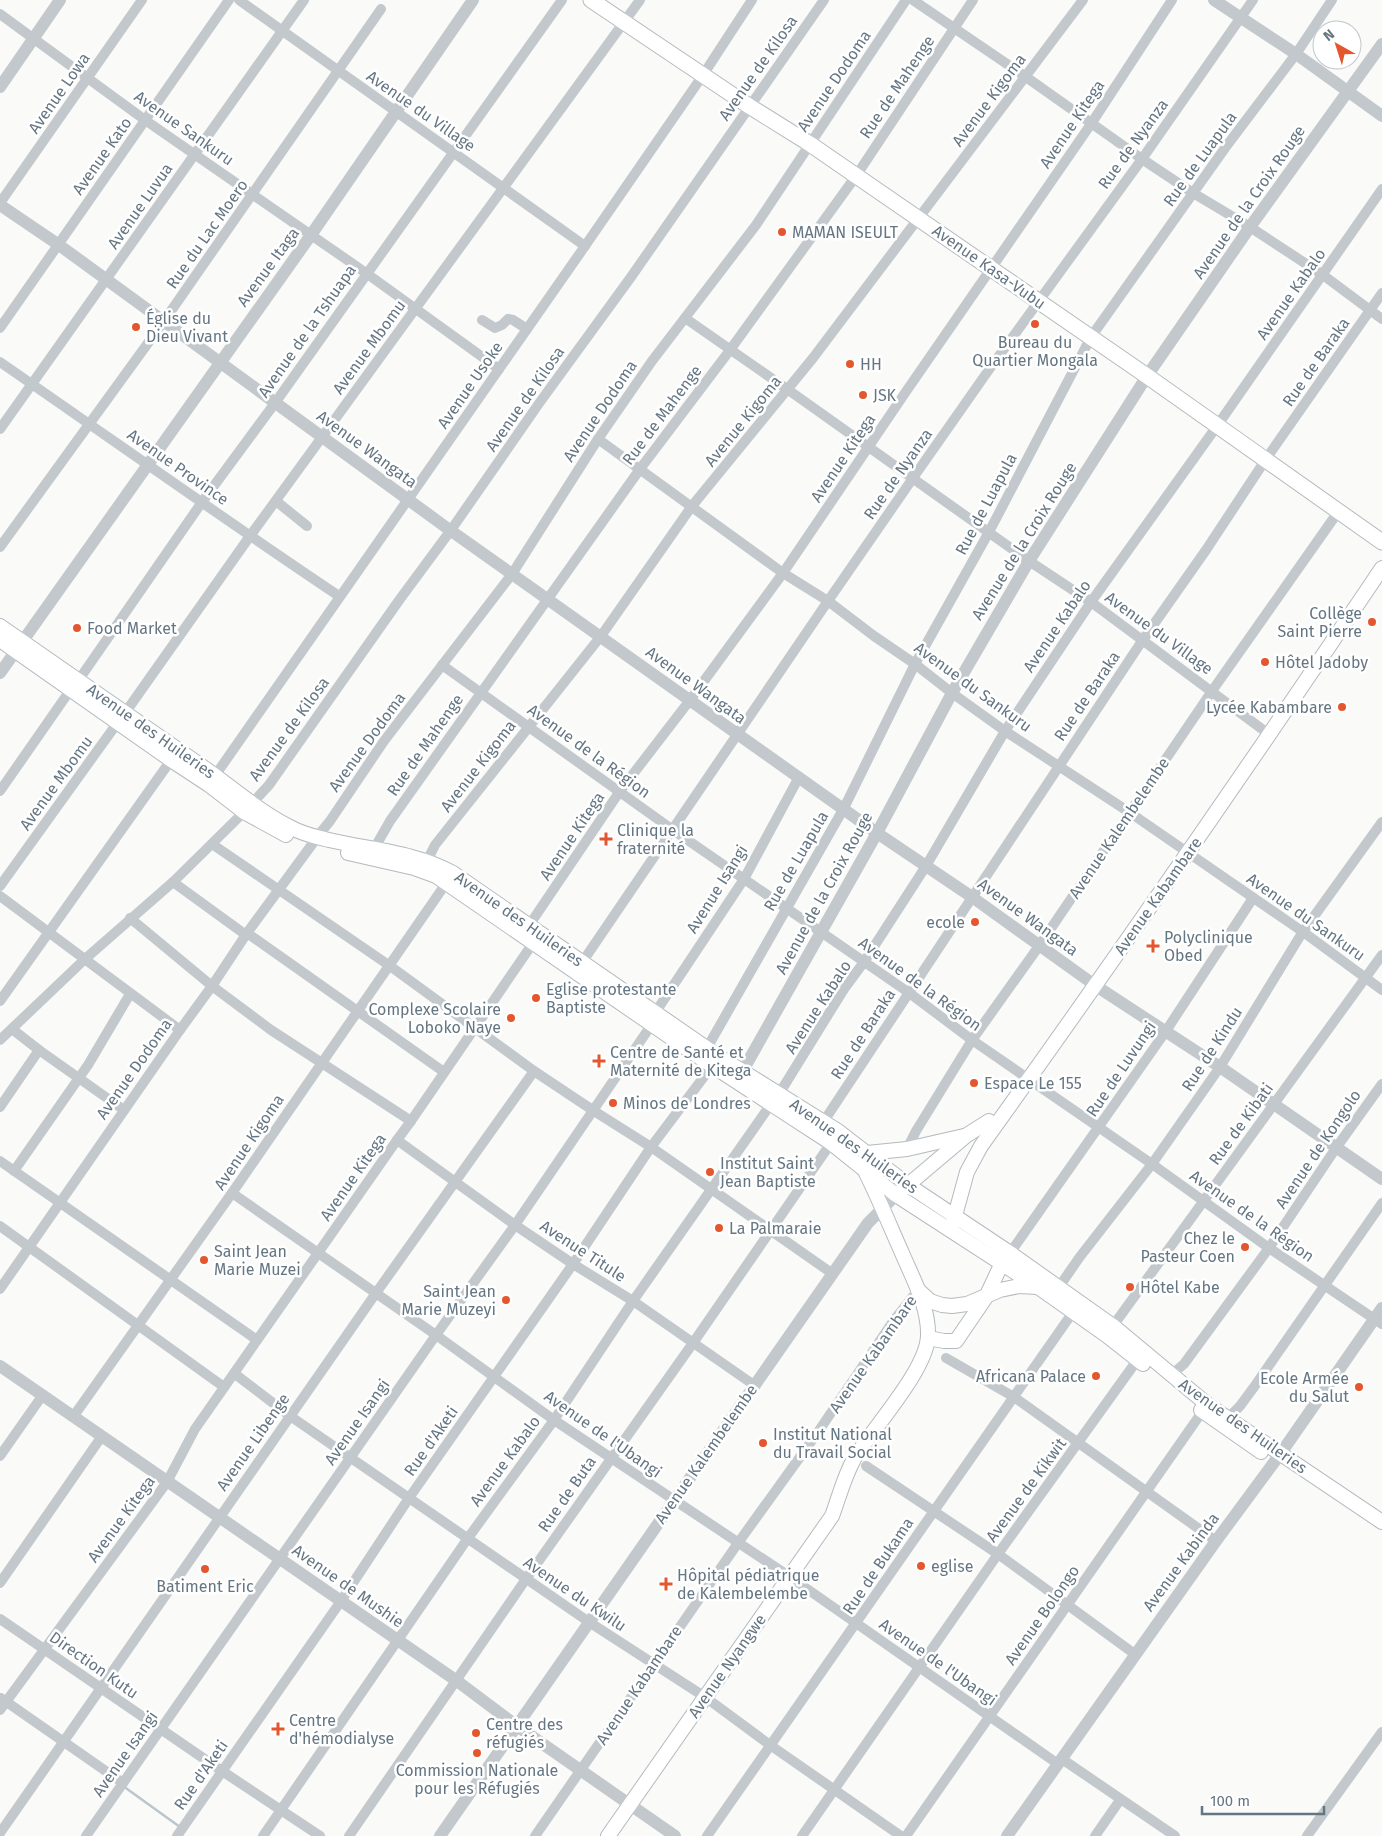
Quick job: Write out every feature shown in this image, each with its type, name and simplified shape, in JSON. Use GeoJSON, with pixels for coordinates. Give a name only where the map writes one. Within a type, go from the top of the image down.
{"type":"FeatureCollection","features":[{"type":"Feature","properties":{"kind":"main road","name":"Avenue Kasa-Vubu"},"geometry":{"type":"LineString","coordinates":[[591,0],[749,106],[810,144],[918,218],[1266,459],[1382,542]]}},
{"type":"Feature","properties":{"kind":"main road","name":"Avenue Kabambare"},"geometry":{"type":"LineString","coordinates":[[951,1231],[967,1172],[981,1146],[1096,986],[1270,735],[1382,568]]}},
{"type":"Feature","properties":{"kind":"main road","name":"Avenue des Huileries"},"geometry":{"type":"LineString","coordinates":[[0,626],[19,646],[212,780],[248,808],[315,840],[436,876],[450,878],[528,927],[579,967],[654,1018],[707,1048],[740,1077],[775,1099],[896,1195],[951,1231],[1059,1287],[1110,1331],[1138,1359],[1202,1412],[1382,1522]]}},
{"type":"Feature","properties":{"kind":"main road","name":"Avenue des Huileries"},"geometry":{"type":"LineString","coordinates":[[0,640],[19,646]]}},
{"type":"Feature","properties":{"kind":"main road","name":"Avenue des Huileries"},"geometry":{"type":"LineString","coordinates":[[122,718],[171,760],[212,780]]}},
{"type":"Feature","properties":{"kind":"main road","name":"Avenue des Huileries"},"geometry":{"type":"LineString","coordinates":[[315,840],[374,849],[427,861],[533,943],[579,967]]}},
{"type":"Feature","properties":{"kind":"main road","name":"Avenue des Huileries"},"geometry":{"type":"LineString","coordinates":[[654,1018],[712,1066],[740,1077]]}},
{"type":"Feature","properties":{"kind":"main road","name":"Avenue des Huileries"},"geometry":{"type":"LineString","coordinates":[[775,1099],[824,1121],[908,1185],[955,1216],[1038,1287],[1073,1312],[1110,1331],[1328,1494],[1382,1532]]}},
{"type":"Feature","properties":{"kind":"main road","name":"Avenue Kalembelembe"},"geometry":{"type":"LineString","coordinates":[[896,1195],[967,1135],[989,1121]]}},
{"type":"Feature","properties":{"kind":"main road"},"geometry":{"type":"LineString","coordinates":[[867,1153],[907,1149],[967,1135]]}},
{"type":"Feature","properties":{"kind":"main road","name":"Avenue Nyangwe"},"geometry":{"type":"LineString","coordinates":[[608,1836],[832,1516],[848,1470],[914,1372],[922,1357],[928,1338],[926,1313],[918,1290],[865,1171]]}},
{"type":"Feature","properties":{"kind":"main road"},"geometry":{"type":"LineString","coordinates":[[928,1338],[956,1341],[986,1297],[1006,1258]]}},
{"type":"Feature","properties":{"kind":"main road"},"geometry":{"type":"LineString","coordinates":[[918,1290],[930,1300],[942,1305],[967,1304],[1000,1290],[1019,1286],[1038,1287]]}},
{"type":"Feature","properties":{"kind":"street"},"geometry":{"type":"LineString","coordinates":[[0,87],[60,0]]}},
{"type":"Feature","properties":{"kind":"street","name":"Avenue Lowa"},"geometry":{"type":"LineString","coordinates":[[0,204],[142,0]]}},
{"type":"Feature","properties":{"kind":"street","name":"Avenue Kato"},"geometry":{"type":"LineString","coordinates":[[0,328],[229,0]]}},
{"type":"Feature","properties":{"kind":"street","name":"Avenue du Village"},"geometry":{"type":"LineString","coordinates":[[239,0],[585,246]]}},
{"type":"Feature","properties":{"kind":"street","name":"Avenue Luvua"},"geometry":{"type":"LineString","coordinates":[[0,429],[304,0]]}},
{"type":"Feature","properties":{"kind":"street","name":"Avenue Itaga"},"geometry":{"type":"LineString","coordinates":[[0,673],[147,463],[311,235],[473,0]]}},
{"type":"Feature","properties":{"kind":"street","name":"Avenue de la Tshuapa"},"geometry":{"type":"LineString","coordinates":[[0,790],[202,502],[275,403],[562,0]]}},
{"type":"Feature","properties":{"kind":"street","name":"Avenue Mbomu"},"geometry":{"type":"LineString","coordinates":[[0,886],[122,718],[250,536],[640,0]]}},
{"type":"Feature","properties":{"kind":"street","name":"Avenue Usoke"},"geometry":{"type":"LineString","coordinates":[[212,780],[585,246],[703,75],[752,0]]}},
{"type":"Feature","properties":{"kind":"street","name":"Avenue de Kilosa"},"geometry":{"type":"LineString","coordinates":[[0,1040],[85,959],[173,882],[269,785],[824,0]]}},
{"type":"Feature","properties":{"kind":"street","name":"Avenue Dodoma"},"geometry":{"type":"LineString","coordinates":[[0,1289],[212,986],[246,934],[330,821],[384,741],[512,574],[598,439],[652,362],[756,225],[906,0]]}},
{"type":"Feature","properties":{"kind":"street"},"geometry":{"type":"LineString","coordinates":[[912,0],[1142,159],[1193,193],[1250,226],[1323,275],[1382,319]]}},
{"type":"Feature","properties":{"kind":"street","name":"Rue de Mahenge"},"geometry":{"type":"LineString","coordinates":[[374,849],[390,821],[480,692],[640,469],[730,350],[856,176],[973,0]]}},
{"type":"Feature","properties":{"kind":"street","name":"Avenue Kigoma"},"geometry":{"type":"LineString","coordinates":[[427,861],[435,846],[601,636],[692,506],[813,358],[1083,0]]}},
{"type":"Feature","properties":{"kind":"street","name":"Avenue Kitega"},"geometry":{"type":"LineString","coordinates":[[528,927],[620,791],[690,700],[783,573],[990,268],[1091,124],[1172,0]]}},
{"type":"Feature","properties":{"kind":"street"},"geometry":{"type":"LineString","coordinates":[[1214,0],[1296,54],[1382,116]]}},
{"type":"Feature","properties":{"kind":"street","name":"Rue de Nyanza"},"geometry":{"type":"LineString","coordinates":[[579,967],[913,478],[1038,301],[1142,159],[1253,0]]}},
{"type":"Feature","properties":{"kind":"street","name":"Rue de Luapula"},"geometry":{"type":"LineString","coordinates":[[707,1048],[844,808],[915,664],[989,532],[1091,337],[1193,193],[1296,54],[1332,0]]}},
{"type":"Feature","properties":{"kind":"street","name":"Rue du Lac Moero"},"geometry":{"type":"LineString","coordinates":[[0,546],[164,321],[381,9]]}},
{"type":"Feature","properties":{"kind":"street","name":"Avenue Sankuru"},"geometry":{"type":"LineString","coordinates":[[0,14],[145,120],[366,273],[499,369]]}},
{"type":"Feature","properties":{"kind":"street","name":"Avenue de la Croix Rouge"},"geometry":{"type":"LineString","coordinates":[[740,1077],[877,833],[952,693],[1029,561],[1147,376],[1250,226],[1382,44]]}},
{"type":"Feature","properties":{"kind":"street","name":"Avenue Kabalo"},"geometry":{"type":"LineString","coordinates":[[263,1836],[468,1538],[554,1420],[633,1301],[775,1099],[926,866],[1005,731],[1091,602],[1217,426],[1382,189]]}},
{"type":"Feature","properties":{"kind":"street","name":"Avenue Wangata"},"geometry":{"type":"LineString","coordinates":[[0,204],[738,735],[972,897],[1096,986],[1220,1067],[1382,1179]]}},
{"type":"Feature","properties":{"kind":"street","name":"Rue de Baraka"},"geometry":{"type":"LineString","coordinates":[[824,1121],[1142,641],[1382,293]]}},
{"type":"Feature","properties":{"kind":"street","name":"Avenue du Village"},"geometry":{"type":"LineString","coordinates":[[685,318],[1029,561],[1091,602],[1270,735]]}},
{"type":"Feature","properties":{"kind":"street"},"geometry":{"type":"LineString","coordinates":[[482,320],[494,328],[502,325],[508,319],[527,329]]}},
{"type":"Feature","properties":{"kind":"street","name":"Avenue Province"},"geometry":{"type":"LineString","coordinates":[[0,362],[339,596]]}},
{"type":"Feature","properties":{"kind":"street","name":"Avenue du Sankuru"},"geometry":{"type":"LineString","coordinates":[[598,439],[783,573],[828,601],[1005,731],[1129,812],[1303,932],[1382,990]]}},
{"type":"Feature","properties":{"kind":"street"},"geometry":{"type":"LineString","coordinates":[[276,501],[307,526]]}},
{"type":"Feature","properties":{"kind":"street","name":"Avenue Kalembelembe"},"geometry":{"type":"LineString","coordinates":[[907,1149],[972,1040],[1039,946],[1212,691],[1338,512]]}},
{"type":"Feature","properties":{"kind":"street","name":"Avenue de la Région"},"geometry":{"type":"LineString","coordinates":[[442,665],[673,830],[908,992],[972,1040],[1152,1164],[1269,1248],[1325,1285],[1380,1317]]}},
{"type":"Feature","properties":{"kind":"street"},"geometry":{"type":"LineString","coordinates":[[0,1001],[171,760]]}},
{"type":"Feature","properties":{"kind":"street","name":"Avenue Isangi"},"geometry":{"type":"LineString","coordinates":[[86,1836],[594,1111],[744,879],[799,777]]}},
{"type":"Feature","properties":{"kind":"street","name":"Rue de Kindu"},"geometry":{"type":"LineString","coordinates":[[1059,1287],[1079,1258],[1152,1164],[1220,1067],[1303,932],[1382,822]]}},
{"type":"Feature","properties":{"kind":"street"},"geometry":{"type":"LineString","coordinates":[[212,844],[390,966],[534,1071],[713,1189],[833,1274]]}},
{"type":"Feature","properties":{"kind":"street","name":"Avenue Kigoma"},"geometry":{"type":"LineString","coordinates":[[73,1417],[140,1325],[450,878]]}},
{"type":"Feature","properties":{"kind":"street"},"geometry":{"type":"LineString","coordinates":[[173,882],[444,1072]]}},
{"type":"Feature","properties":{"kind":"street"},"geometry":{"type":"LineString","coordinates":[[0,896],[180,1030]]}},
{"type":"Feature","properties":{"kind":"street","name":"Rue de Luvungi"},"geometry":{"type":"LineString","coordinates":[[1006,1258],[1166,1031],[1253,898]]}},
{"type":"Feature","properties":{"kind":"street"},"geometry":{"type":"LineString","coordinates":[[130,918],[212,986],[271,1030],[411,1121]]}},
{"type":"Feature","properties":{"kind":"street","name":"Avenue Kitega"},"geometry":{"type":"LineString","coordinates":[[2,1703],[167,1482],[195,1429],[533,943]]}},
{"type":"Feature","properties":{"kind":"street","name":"Rue de Kibati"},"geometry":{"type":"LineString","coordinates":[[1110,1331],[1382,955]]}},
{"type":"Feature","properties":{"kind":"street"},"geometry":{"type":"LineString","coordinates":[[14,1171],[88,1065],[130,994]]}},
{"type":"Feature","properties":{"kind":"street"},"geometry":{"type":"LineString","coordinates":[[12,1029],[124,1110]]}},
{"type":"Feature","properties":{"kind":"street"},"geometry":{"type":"LineString","coordinates":[[0,1107],[39,1050]]}},
{"type":"Feature","properties":{"kind":"street","name":"Rue d'Aketi"},"geometry":{"type":"LineString","coordinates":[[177,1836],[341,1601],[409,1498],[573,1264],[651,1147],[712,1066]]}},
{"type":"Feature","properties":{"kind":"street","name":"Avenue Libenge"},"geometry":{"type":"LineString","coordinates":[[0,1833],[219,1517],[534,1071]]}},
{"type":"Feature","properties":{"kind":"street","name":"Avenue de Kongolo"},"geometry":{"type":"LineString","coordinates":[[1171,1375],[1184,1364],[1269,1248],[1336,1148],[1382,1084]]}},
{"type":"Feature","properties":{"kind":"street","name":"Avenue Kalembelembe"},"geometry":{"type":"LineString","coordinates":[[989,1121],[1009,1107]]}},
{"type":"Feature","properties":{"kind":"street","name":"Avenue Titule"},"geometry":{"type":"LineString","coordinates":[[397,1140],[515,1225],[633,1301],[754,1385]]}},
{"type":"Feature","properties":{"kind":"street","name":"Rue de Buta"},"geometry":{"type":"LineString","coordinates":[[349,1836],[831,1143]]}},
{"type":"Feature","properties":{"kind":"street"},"geometry":{"type":"LineString","coordinates":[[0,1161],[257,1340]]}},
{"type":"Feature","properties":{"kind":"street","name":"Avenue de l'Ubangi"},"geometry":{"type":"LineString","coordinates":[[232,1193],[611,1459],[790,1577],[989,1717],[1174,1836]]}},
{"type":"Feature","properties":{"kind":"street","name":"Avenue Kalembelembe"},"geometry":{"type":"LineString","coordinates":[[440,1836],[868,1223],[896,1195]]}},
{"type":"Feature","properties":{"kind":"street"},"geometry":{"type":"LineString","coordinates":[[1228,1418],[1254,1387],[1382,1203]]}},
{"type":"Feature","properties":{"kind":"street"},"geometry":{"type":"LineString","coordinates":[[0,1226],[224,1387]]}},
{"type":"Feature","properties":{"kind":"street","name":"Avenue Kabambare"},"geometry":{"type":"LineString","coordinates":[[535,1836],[738,1543],[818,1432],[894,1320],[918,1290]]}},
{"type":"Feature","properties":{"kind":"street","name":"Rue de Bukama"},"geometry":{"type":"LineString","coordinates":[[707,1836],[1073,1312]]}},
{"type":"Feature","properties":{"kind":"street","name":"Avenue Kabinda"},"geometry":{"type":"LineString","coordinates":[[1007,1836],[1216,1541],[1380,1317]]}},
{"type":"Feature","properties":{"kind":"street"},"geometry":{"type":"LineString","coordinates":[[946,1358],[1014,1397],[1216,1541]]}},
{"type":"Feature","properties":{"kind":"street","name":"Avenue de Kikwit"},"geometry":{"type":"LineString","coordinates":[[802,1836],[998,1554],[1138,1359]]}},
{"type":"Feature","properties":{"kind":"street","name":"Avenue de Mushie"},"geometry":{"type":"LineString","coordinates":[[0,1366],[457,1681],[517,1726],[675,1836]]}},
{"type":"Feature","properties":{"kind":"street","name":"Avenue du Kwilu"},"geometry":{"type":"LineString","coordinates":[[234,1374],[290,1416],[526,1579],[705,1697],[833,1790],[901,1836]]}},
{"type":"Feature","properties":{"kind":"street"},"geometry":{"type":"LineString","coordinates":[[0,1456],[42,1396]]}},
{"type":"Feature","properties":{"kind":"street","name":"Avenue Bolongo"},"geometry":{"type":"LineString","coordinates":[[906,1836],[1202,1412]]}},
{"type":"Feature","properties":{"kind":"street"},"geometry":{"type":"LineString","coordinates":[[0,1583],[102,1436]]}},
{"type":"Feature","properties":{"kind":"street"},"geometry":{"type":"LineString","coordinates":[[866,1466],[998,1554],[1136,1654]]}},
{"type":"Feature","properties":{"kind":"street","name":"Direction Kutu"},"geometry":{"type":"LineString","coordinates":[[0,1619],[320,1836]]}},
{"type":"Feature","properties":{"kind":"street"},"geometry":{"type":"LineString","coordinates":[[2,1703],[123,1783]]}},
{"type":"Feature","properties":{"kind":"street"},"geometry":{"type":"LineString","coordinates":[[1307,1836],[1382,1732]]}},
{"type":"Feature","properties":{"kind":"street"},"geometry":{"type":"LineString","coordinates":[[1094,1836],[1120,1800]]}},
{"type":"Feature","properties":{"kind":"waterway"},"geometry":{"type":"LineString","coordinates":[[123,1786],[180,1827]]}},
{"type":"Feature","properties":{"kind":"place","name":"MAMAN ISEULT"},"geometry":{"type":"Point","coordinates":[782,232]}},
{"type":"Feature","properties":{"kind":"place","name":"Bureau du Quartier Mongala"},"geometry":{"type":"Point","coordinates":[1035,324]}},
{"type":"Feature","properties":{"kind":"place","name":"Église du Dieu Vivant"},"geometry":{"type":"Point","coordinates":[136,327]}},
{"type":"Feature","properties":{"kind":"place","name":"HH"},"geometry":{"type":"Point","coordinates":[850,364]}},
{"type":"Feature","properties":{"kind":"place","name":"JSK"},"geometry":{"type":"Point","coordinates":[863,395]}},
{"type":"Feature","properties":{"kind":"place","name":"Collège Saint Pierre"},"geometry":{"type":"Point","coordinates":[1372,622]}},
{"type":"Feature","properties":{"kind":"place","name":"Food Market"},"geometry":{"type":"Point","coordinates":[77,628]}},
{"type":"Feature","properties":{"kind":"place","name":"Hôtel Jadoby"},"geometry":{"type":"Point","coordinates":[1265,662]}},
{"type":"Feature","properties":{"kind":"place","name":"Lycée Kabambare"},"geometry":{"type":"Point","coordinates":[1342,707]}},
{"type":"Feature","properties":{"kind":"place","name":"Clinique la fraternité"},"geometry":{"type":"Point","coordinates":[606,839]}},
{"type":"Feature","properties":{"kind":"place","name":"ecole"},"geometry":{"type":"Point","coordinates":[975,922]}},
{"type":"Feature","properties":{"kind":"place","name":"Polyclinique Obed"},"geometry":{"type":"Point","coordinates":[1153,946]}},
{"type":"Feature","properties":{"kind":"place","name":"Eglise protestante Baptiste"},"geometry":{"type":"Point","coordinates":[536,998]}},
{"type":"Feature","properties":{"kind":"place","name":"Complexe Scolaire Loboko Naye"},"geometry":{"type":"Point","coordinates":[511,1018]}},
{"type":"Feature","properties":{"kind":"place","name":"Centre de Santé et Maternité de Kitega"},"geometry":{"type":"Point","coordinates":[599,1061]}},
{"type":"Feature","properties":{"kind":"place","name":"Espace Le 155"},"geometry":{"type":"Point","coordinates":[974,1083]}},
{"type":"Feature","properties":{"kind":"place","name":"Minos de Londres"},"geometry":{"type":"Point","coordinates":[613,1103]}},
{"type":"Feature","properties":{"kind":"place","name":"Institut Saint Jean Baptiste"},"geometry":{"type":"Point","coordinates":[710,1172]}},
{"type":"Feature","properties":{"kind":"place","name":"La Palmaraie"},"geometry":{"type":"Point","coordinates":[719,1228]}},
{"type":"Feature","properties":{"kind":"place","name":"Chez le Pasteur Coen"},"geometry":{"type":"Point","coordinates":[1245,1247]}},
{"type":"Feature","properties":{"kind":"place","name":"Saint Jean Marie Muzei"},"geometry":{"type":"Point","coordinates":[204,1260]}},
{"type":"Feature","properties":{"kind":"place","name":"Hôtel Kabe"},"geometry":{"type":"Point","coordinates":[1130,1287]}},
{"type":"Feature","properties":{"kind":"place","name":"Saint Jean Marie Muzeyi"},"geometry":{"type":"Point","coordinates":[506,1300]}},
{"type":"Feature","properties":{"kind":"place","name":"Africana Palace"},"geometry":{"type":"Point","coordinates":[1096,1376]}},
{"type":"Feature","properties":{"kind":"place","name":"Ecole Armée du Salut"},"geometry":{"type":"Point","coordinates":[1359,1387]}},
{"type":"Feature","properties":{"kind":"place","name":"Institut National du Travail Social"},"geometry":{"type":"Point","coordinates":[763,1443]}},
{"type":"Feature","properties":{"kind":"place","name":"eglise"},"geometry":{"type":"Point","coordinates":[921,1566]}},
{"type":"Feature","properties":{"kind":"place","name":"Batiment Eric"},"geometry":{"type":"Point","coordinates":[205,1569]}},
{"type":"Feature","properties":{"kind":"place","name":"Hôpital pédiatrique de Kalembelembe"},"geometry":{"type":"Point","coordinates":[666,1584]}},
{"type":"Feature","properties":{"kind":"place","name":"Centre d'hémodialyse"},"geometry":{"type":"Point","coordinates":[278,1729]}},
{"type":"Feature","properties":{"kind":"place","name":"Centre des réfugiés"},"geometry":{"type":"Point","coordinates":[476,1733]}},
{"type":"Feature","properties":{"kind":"place","name":"Commission Nationale pour les Réfugiés"},"geometry":{"type":"Point","coordinates":[477,1753]}}]}
